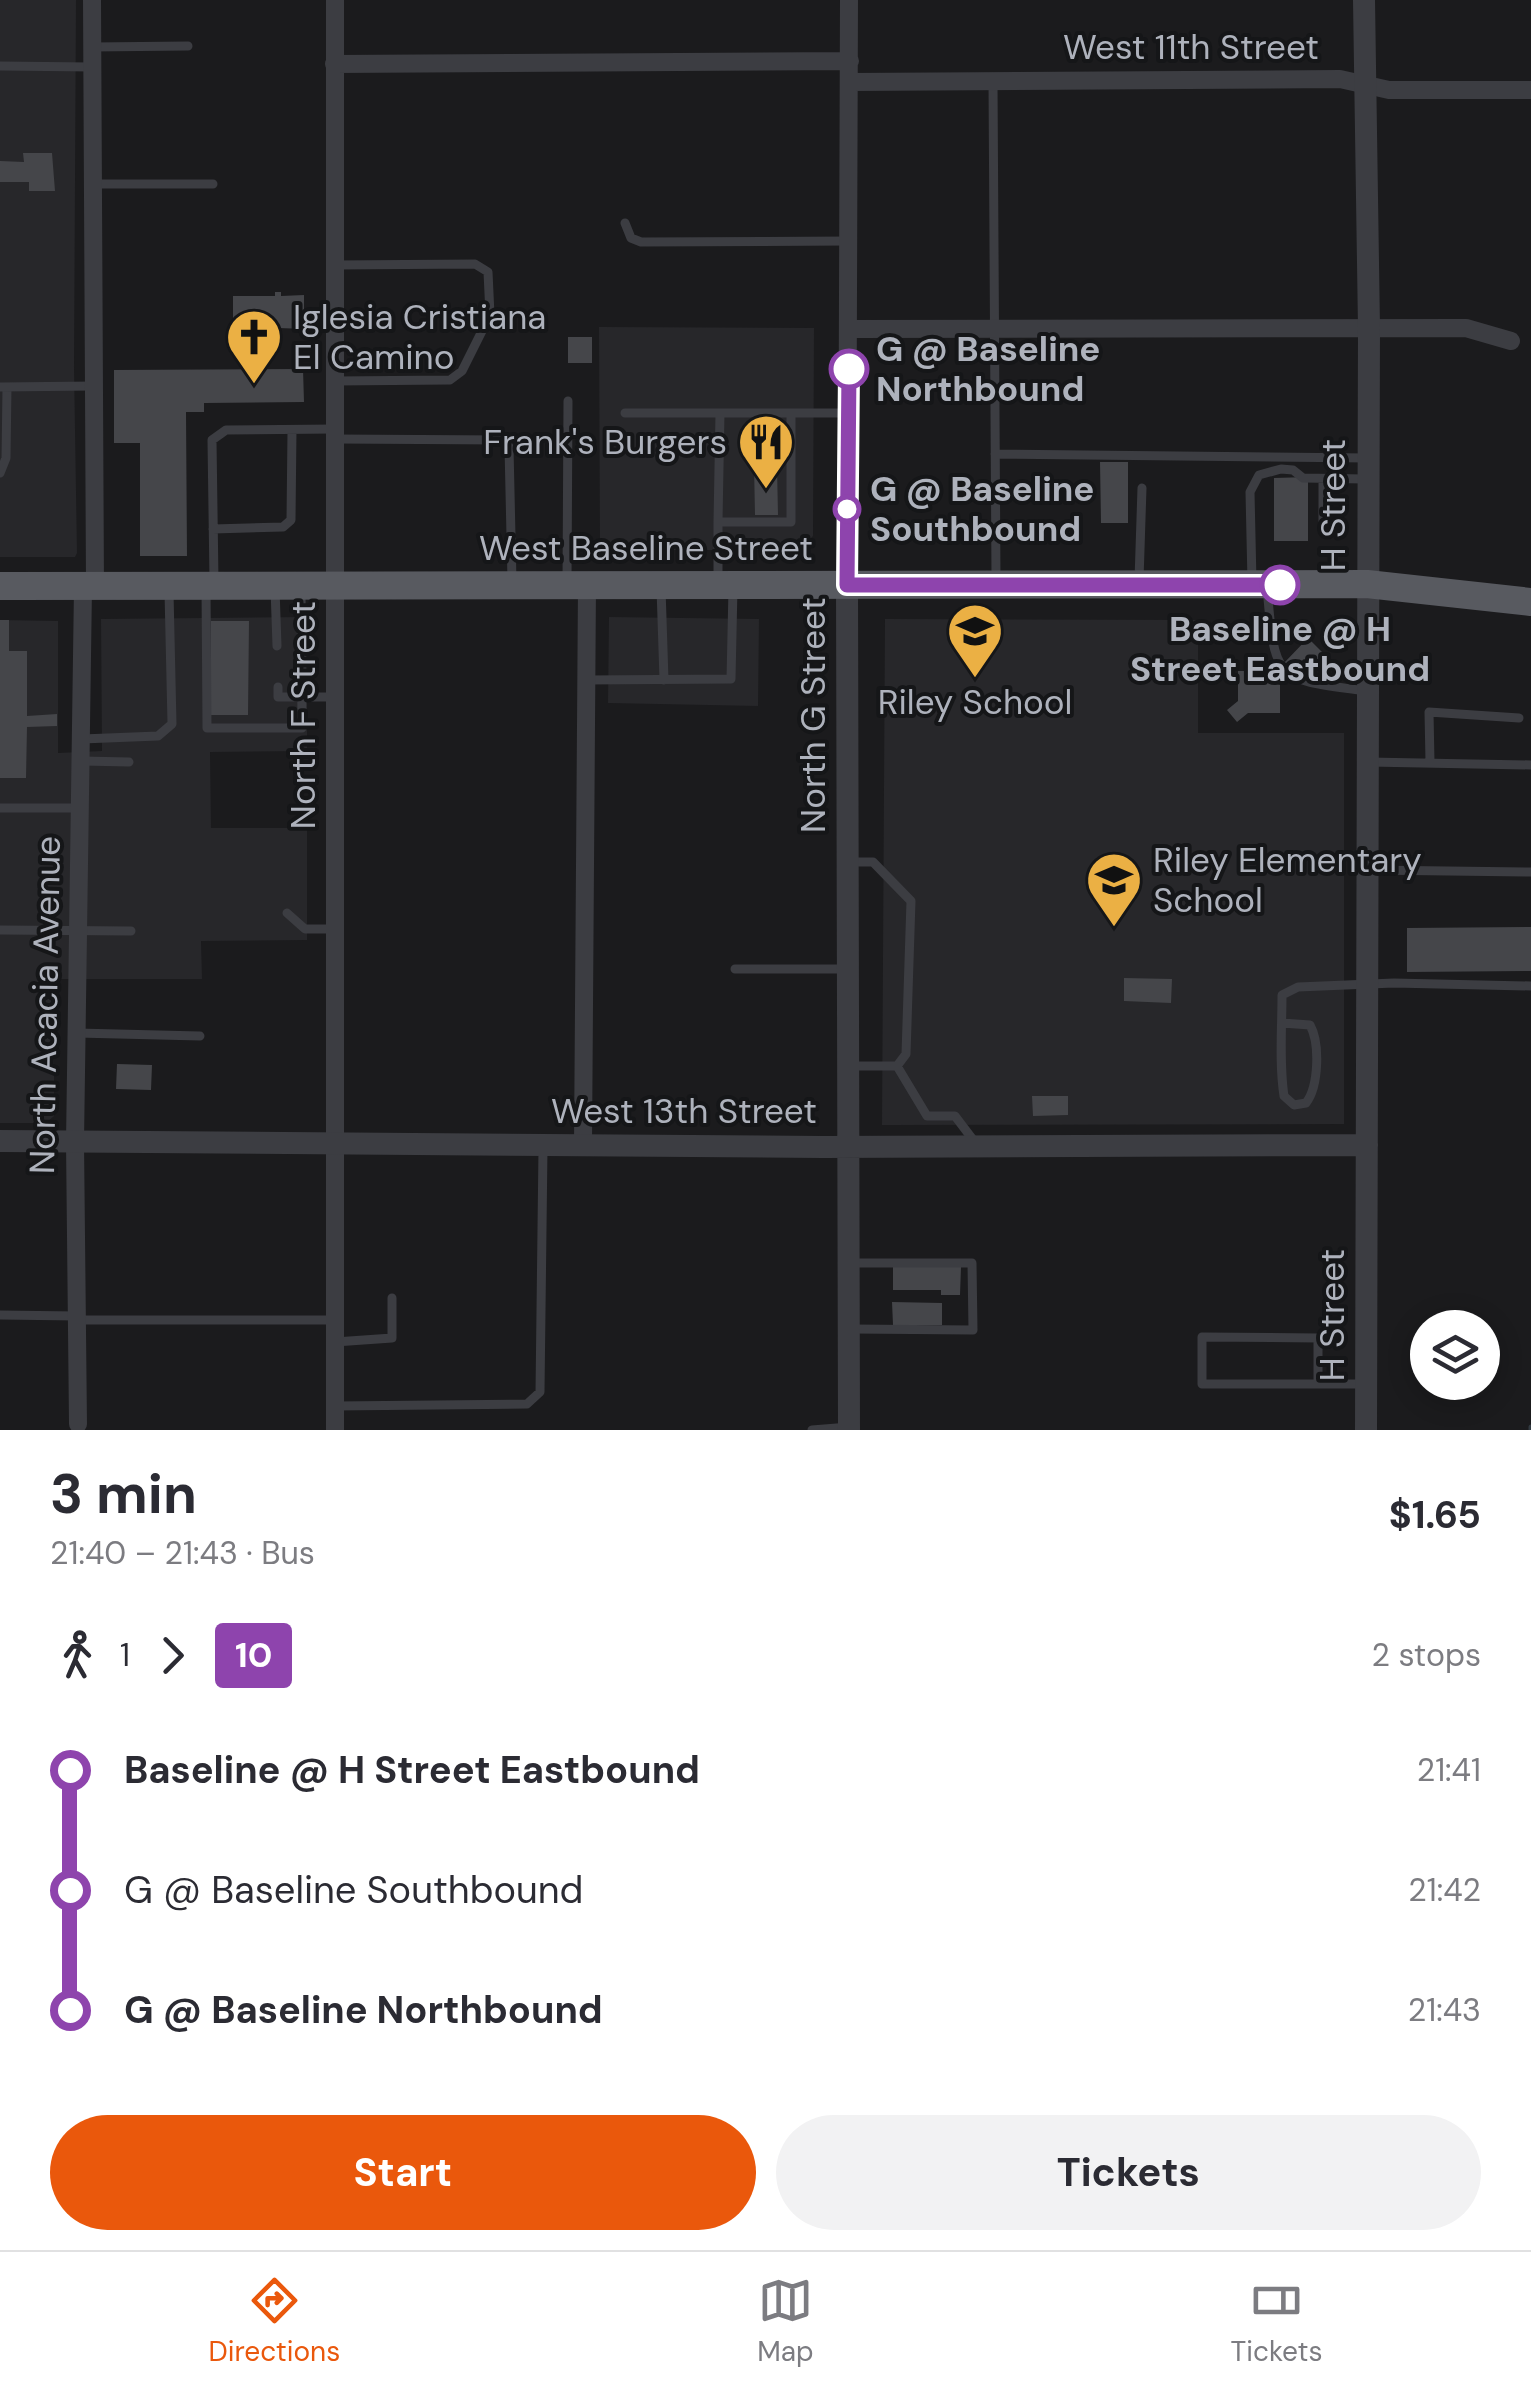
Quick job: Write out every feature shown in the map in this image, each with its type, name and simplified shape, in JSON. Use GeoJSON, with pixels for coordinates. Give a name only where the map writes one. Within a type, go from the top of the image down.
{"type":"FeatureCollection","features":[{"type":"Feature","properties":{"kind":"main road","name":"West Baseline Street"},"geometry":{"type":"LineString","coordinates":[[0,586],[1367,584],[1531,602]]}},
{"type":"Feature","properties":{"kind":"street","name":"North Acacia Avenue"},"geometry":{"type":"LineString","coordinates":[[78,1424],[74,1142],[81,761],[94,386],[92,0]]}},
{"type":"Feature","properties":{"kind":"street","name":"North F Street"},"geometry":{"type":"LineString","coordinates":[[334,0],[335,1430]]}},
{"type":"Feature","properties":{"kind":"street","name":"North G Street"},"geometry":{"type":"LineString","coordinates":[[849,0],[849,1429]]}},
{"type":"Feature","properties":{"kind":"street","name":"H Street"},"geometry":{"type":"LineString","coordinates":[[1364,0],[1369,328],[1366,1430]]}},
{"type":"Feature","properties":{"kind":"street"},"geometry":{"type":"LineString","coordinates":[[334,64],[850,61]]}},
{"type":"Feature","properties":{"kind":"street","name":"West 11th Street"},"geometry":{"type":"LineString","coordinates":[[850,82],[1340,79],[1389,90],[1531,90]]}},
{"type":"Feature","properties":{"kind":"street"},"geometry":{"type":"LineString","coordinates":[[849,328],[1466,328],[1512,341]]}},
{"type":"Feature","properties":{"kind":"street"},"geometry":{"type":"LineString","coordinates":[[577,585],[586,680],[583,1146]]}},
{"type":"Feature","properties":{"kind":"street","name":"West 13th Street"},"geometry":{"type":"LineString","coordinates":[[0,1141],[849,1147],[1367,1145]]}},
{"type":"Feature","properties":{"kind":"lane"},"geometry":{"type":"LineString","coordinates":[[92,47],[188,46]]}},
{"type":"Feature","properties":{"kind":"lane"},"geometry":{"type":"LineString","coordinates":[[0,66],[92,67]]}},
{"type":"Feature","properties":{"kind":"lane"},"geometry":{"type":"LineString","coordinates":[[993,81],[996,585]]}},
{"type":"Feature","properties":{"kind":"lane"},"geometry":{"type":"LineString","coordinates":[[93,184],[213,184]]}},
{"type":"Feature","properties":{"kind":"lane"},"geometry":{"type":"LineString","coordinates":[[624,223],[632,238],[640,242],[850,241]]}},
{"type":"Feature","properties":{"kind":"lane"},"geometry":{"type":"LineString","coordinates":[[335,265],[475,264],[488,272],[490,315],[462,370],[450,380],[335,381]]}},
{"type":"Feature","properties":{"kind":"lane"},"geometry":{"type":"LineString","coordinates":[[0,473],[6,458],[4,387],[94,386]]}},
{"type":"Feature","properties":{"kind":"lane"},"geometry":{"type":"LineString","coordinates":[[568,402],[577,585]]}},
{"type":"Feature","properties":{"kind":"lane"},"geometry":{"type":"LineString","coordinates":[[624,413],[848,413]]}},
{"type":"Feature","properties":{"kind":"lane"},"geometry":{"type":"LineString","coordinates":[[586,680],[732,678],[718,522],[720,413]]}},
{"type":"Feature","properties":{"kind":"lane"},"geometry":{"type":"LineString","coordinates":[[718,522],[791,522],[791,413]]}},
{"type":"Feature","properties":{"kind":"lane"},"geometry":{"type":"LineString","coordinates":[[288,585],[302,697],[302,728],[207,728],[212,440],[226,430],[505,440],[509,447],[512,585]]}},
{"type":"Feature","properties":{"kind":"lane"},"geometry":{"type":"LineString","coordinates":[[213,529],[283,527],[291,520],[292,430]]}},
{"type":"Feature","properties":{"kind":"lane"},"geometry":{"type":"LineString","coordinates":[[996,454],[1368,468]]}},
{"type":"Feature","properties":{"kind":"lane"},"geometry":{"type":"LineString","coordinates":[[1367,691],[1300,683],[1274,656],[1260,585],[1250,492],[1258,475],[1281,469],[1293,470],[1303,478],[1323,480],[1368,468]]}},
{"type":"Feature","properties":{"kind":"lane"},"geometry":{"type":"LineString","coordinates":[[1322,522],[1323,480]]}},
{"type":"Feature","properties":{"kind":"lane"},"geometry":{"type":"LineString","coordinates":[[1139,584],[1142,488]]}},
{"type":"Feature","properties":{"kind":"lane"},"geometry":{"type":"LineString","coordinates":[[277,646],[288,585]]}},
{"type":"Feature","properties":{"kind":"lane"},"geometry":{"type":"LineString","coordinates":[[82,739],[158,736],[172,724],[169,586]]}},
{"type":"Feature","properties":{"kind":"lane"},"geometry":{"type":"LineString","coordinates":[[661,586],[664,680]]}},
{"type":"Feature","properties":{"kind":"lane"},"geometry":{"type":"LineString","coordinates":[[278,687],[278,697],[335,697]]}},
{"type":"Feature","properties":{"kind":"lane"},"geometry":{"type":"LineString","coordinates":[[1430,762],[1429,712],[1518,718]]}},
{"type":"Feature","properties":{"kind":"lane"},"geometry":{"type":"LineString","coordinates":[[81,761],[129,762]]}},
{"type":"Feature","properties":{"kind":"lane"},"geometry":{"type":"LineString","coordinates":[[1367,762],[1531,764]]}},
{"type":"Feature","properties":{"kind":"lane"},"geometry":{"type":"LineString","coordinates":[[0,808],[80,808]]}},
{"type":"Feature","properties":{"kind":"lane"},"geometry":{"type":"LineString","coordinates":[[848,862],[873,862],[912,901],[906,1054],[897,1066]]}},
{"type":"Feature","properties":{"kind":"lane"},"geometry":{"type":"LineString","coordinates":[[1367,870],[1531,872]]}},
{"type":"Feature","properties":{"kind":"lane"},"geometry":{"type":"LineString","coordinates":[[287,913],[305,930],[336,930]]}},
{"type":"Feature","properties":{"kind":"lane"},"geometry":{"type":"LineString","coordinates":[[0,930],[130,931]]}},
{"type":"Feature","properties":{"kind":"lane"},"geometry":{"type":"LineString","coordinates":[[735,968],[849,969]]}},
{"type":"Feature","properties":{"kind":"lane"},"geometry":{"type":"LineString","coordinates":[[1282,1023],[1310,1025],[1316,1036],[1312,1094],[1306,1103],[1294,1105],[1284,1096],[1282,1023],[1282,995],[1298,987],[1531,986]]}},
{"type":"Feature","properties":{"kind":"lane"},"geometry":{"type":"LineString","coordinates":[[76,1034],[200,1036]]}},
{"type":"Feature","properties":{"kind":"lane"},"geometry":{"type":"LineString","coordinates":[[849,1066],[897,1066]]}},
{"type":"Feature","properties":{"kind":"lane"},"geometry":{"type":"LineString","coordinates":[[897,1066],[927,1116],[955,1116],[978,1147]]}},
{"type":"Feature","properties":{"kind":"lane"},"geometry":{"type":"LineString","coordinates":[[335,1406],[528,1404],[540,1392],[543,1145]]}},
{"type":"Feature","properties":{"kind":"lane"},"geometry":{"type":"LineString","coordinates":[[849,1263],[972,1262],[973,1330],[849,1329]]}},
{"type":"Feature","properties":{"kind":"lane"},"geometry":{"type":"LineString","coordinates":[[335,1342],[392,1338],[392,1298]]}},
{"type":"Feature","properties":{"kind":"lane"},"geometry":{"type":"LineString","coordinates":[[0,1315],[335,1320]]}},
{"type":"Feature","properties":{"kind":"lane"},"geometry":{"type":"LineString","coordinates":[[1318,1384],[1318,1338],[1202,1337],[1202,1384],[1318,1384],[1367,1384]]}},
{"type":"Feature","properties":{"kind":"lane"},"geometry":{"type":"LineString","coordinates":[[812,1430],[849,1429]]}},
{"type":"Feature","properties":{"kind":"shaded area"},"geometry":{"type":"Polygon","coordinates":[[[0,0],[76,0],[75,557],[0,557],[0,0]]]}},
{"type":"Feature","properties":{"kind":"shaded area"},"geometry":{"type":"Polygon","coordinates":[[[599,327],[814,328],[813,536],[799,550],[600,550],[599,327]]]}},
{"type":"Feature","properties":{"kind":"shaded area"},"geometry":{"type":"Polygon","coordinates":[[[307,617],[307,751],[210,752],[211,828],[307,828],[307,940],[201,941],[202,979],[54,979],[54,1116],[46,1123],[0,1123],[0,620],[58,621],[58,753],[102,751],[101,619],[307,617]]]}},
{"type":"Feature","properties":{"kind":"shaded area"},"geometry":{"type":"Polygon","coordinates":[[[609,617],[759,619],[758,706],[608,703],[609,617]]]}},
{"type":"Feature","properties":{"kind":"shaded area","name":"Riley Elementary School"},"geometry":{"type":"Polygon","coordinates":[[[885,619],[1198,620],[1198,733],[1344,733],[1344,1124],[882,1125],[885,619]]]}},
{"type":"Feature","properties":{"kind":"building"},"geometry":{"type":"Polygon","coordinates":[[[23,153],[52,153],[55,191],[29,191],[29,182],[0,182],[0,161],[24,162],[23,153]]]}},
{"type":"Feature","properties":{"kind":"building"},"geometry":{"type":"Polygon","coordinates":[[[275,292],[281,292],[281,296],[304,295],[304,329],[233,326],[233,296],[275,296],[275,292]]]}},
{"type":"Feature","properties":{"kind":"building"},"geometry":{"type":"Polygon","coordinates":[[[568,337],[592,337],[592,363],[568,363],[568,337]]]}},
{"type":"Feature","properties":{"kind":"building"},"geometry":{"type":"Polygon","coordinates":[[[303,369],[304,402],[204,403],[204,412],[186,412],[187,556],[140,556],[140,443],[114,443],[114,370],[303,369]]]}},
{"type":"Feature","properties":{"kind":"building"},"geometry":{"type":"Polygon","coordinates":[[[1100,462],[1128,462],[1128,523],[1101,523],[1100,462]]]}},
{"type":"Feature","properties":{"kind":"building","name":"Frank's Burgers"},"geometry":{"type":"Polygon","coordinates":[[[754,465],[777,466],[778,515],[755,515],[754,465]]]}},
{"type":"Feature","properties":{"kind":"building"},"geometry":{"type":"Polygon","coordinates":[[[1308,477],[1308,541],[1274,541],[1274,478],[1308,477]]]}},
{"type":"Feature","properties":{"kind":"building"},"geometry":{"type":"Polygon","coordinates":[[[0,620],[9,620],[9,651],[27,651],[27,716],[57,714],[57,726],[27,727],[26,778],[0,778],[0,620]]]}},
{"type":"Feature","properties":{"kind":"building"},"geometry":{"type":"Polygon","coordinates":[[[211,621],[249,621],[248,715],[211,715],[211,621]]]}},
{"type":"Feature","properties":{"kind":"building"},"geometry":{"type":"Polygon","coordinates":[[[1308,638],[1326,656],[1302,680],[1284,663],[1308,638]]]}},
{"type":"Feature","properties":{"kind":"building"},"geometry":{"type":"Polygon","coordinates":[[[1238,671],[1271,671],[1280,679],[1280,713],[1248,713],[1237,722],[1227,710],[1238,701],[1238,671]]]}},
{"type":"Feature","properties":{"kind":"building"},"geometry":{"type":"Polygon","coordinates":[[[1531,927],[1531,971],[1407,972],[1407,928],[1531,927]]]}},
{"type":"Feature","properties":{"kind":"building"},"geometry":{"type":"Polygon","coordinates":[[[1124,978],[1172,979],[1171,1003],[1124,1001],[1124,978]]]}},
{"type":"Feature","properties":{"kind":"building"},"geometry":{"type":"Polygon","coordinates":[[[117,1064],[152,1065],[151,1090],[116,1089],[117,1064]]]}},
{"type":"Feature","properties":{"kind":"building"},"geometry":{"type":"Polygon","coordinates":[[[1032,1096],[1068,1096],[1068,1115],[1033,1116],[1032,1096]]]}},
{"type":"Feature","properties":{"kind":"building"},"geometry":{"type":"Polygon","coordinates":[[[893,1267],[961,1267],[960,1295],[941,1295],[941,1290],[893,1290],[893,1267]]]}},
{"type":"Feature","properties":{"kind":"building"},"geometry":{"type":"Polygon","coordinates":[[[892,1302],[942,1303],[942,1325],[893,1325],[892,1302]]]}},
{"type":"Feature","properties":{"kind":"bus line","name":"10"},"geometry":{"type":"LineString","coordinates":[[849,369],[847,585],[1280,585]]}},
{"type":"Feature","properties":{"kind":"place","name":"G @ Baseline Northbound"},"geometry":{"type":"Point","coordinates":[849,369]}},
{"type":"Feature","properties":{"kind":"place","name":"Iglesia Cristiana El Camino"},"geometry":{"type":"Point","coordinates":[254,386]}},
{"type":"Feature","properties":{"kind":"place","name":"Frank's Burgers"},"geometry":{"type":"Point","coordinates":[766,491]}},
{"type":"Feature","properties":{"kind":"place","name":"G @ Baseline Southbound"},"geometry":{"type":"Point","coordinates":[847,509]}},
{"type":"Feature","properties":{"kind":"place","name":"Baseline @ H Street Eastbound"},"geometry":{"type":"Point","coordinates":[1280,585]}},
{"type":"Feature","properties":{"kind":"place","name":"Riley School"},"geometry":{"type":"Point","coordinates":[975,680]}},
{"type":"Feature","properties":{"kind":"place","name":"Riley Elementary School"},"geometry":{"type":"Point","coordinates":[1114,929]}}]}
